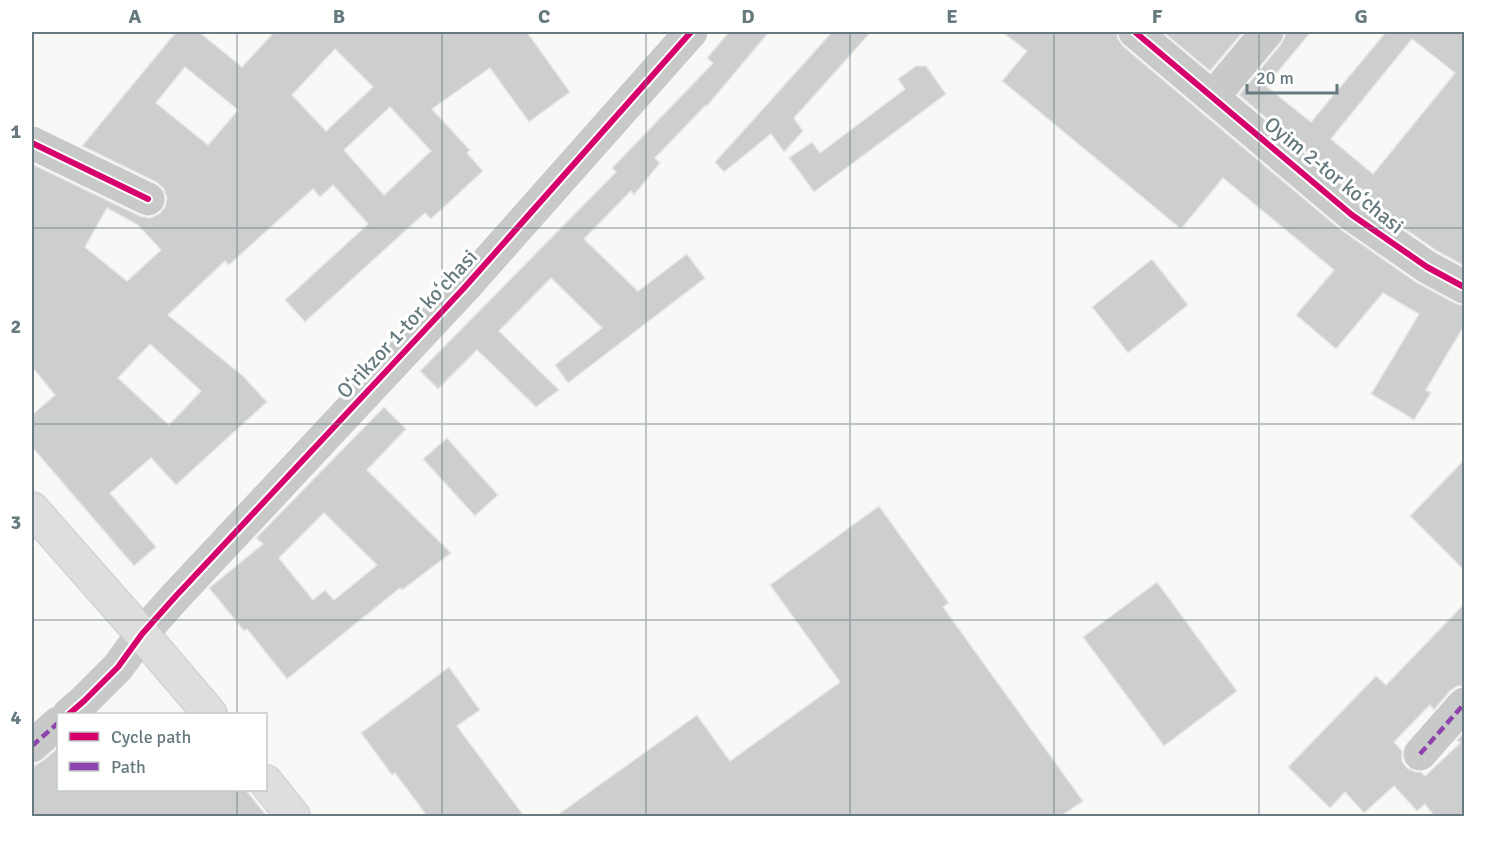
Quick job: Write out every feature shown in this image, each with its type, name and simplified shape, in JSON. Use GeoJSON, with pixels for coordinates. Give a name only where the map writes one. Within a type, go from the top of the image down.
{"type":"FeatureCollection","features":[{"type":"Feature","properties":{"kind":"main road"},"geometry":{"type":"LineString","coordinates":[[32,509],[209,713]]}},
{"type":"Feature","properties":{"kind":"main road"},"geometry":{"type":"LineString","coordinates":[[267,783],[293,816]]}},
{"type":"Feature","properties":{"kind":"street","name":"Oʻrikzor 1-tor koʻchasi"},"geometry":{"type":"LineString","coordinates":[[70,713],[118,667],[142,634],[183,588],[464,288],[691,32]]}},
{"type":"Feature","properties":{"kind":"street","name":"Oyim 2-tor koʻchasi"},"geometry":{"type":"LineString","coordinates":[[1135,32],[1352,214],[1427,267],[1464,287]]}},
{"type":"Feature","properties":{"kind":"street"},"geometry":{"type":"LineString","coordinates":[[1213,98],[1267,32]]}},
{"type":"Feature","properties":{"kind":"street"},"geometry":{"type":"LineString","coordinates":[[32,142],[148,200]]}},
{"type":"Feature","properties":{"kind":"street"},"geometry":{"type":"LineString","coordinates":[[1420,754],[1464,704]]}},
{"type":"Feature","properties":{"kind":"street"},"geometry":{"type":"LineString","coordinates":[[32,746],[57,724]]}},
{"type":"Feature","properties":{"kind":"building"},"geometry":{"type":"Polygon","coordinates":[[[176,32],[199,32],[242,67],[274,32],[527,32],[570,92],[529,122],[490,68],[432,109],[470,150],[467,153],[483,171],[431,219],[425,213],[305,322],[285,300],[368,224],[333,185],[320,197],[313,189],[229,265],[225,261],[168,315],[243,376],[267,402],[176,485],[151,458],[110,493],[156,547],[134,566],[32,447],[32,415],[55,395],[32,367],[32,164],[140,216],[150,218],[159,214],[165,207],[167,198],[163,188],[156,182],[82,146],[176,32]],[[335,49],[292,95],[326,131],[373,87],[335,49]],[[185,67],[156,103],[208,145],[238,110],[185,67]],[[390,107],[344,150],[384,195],[431,151],[390,107]],[[107,208],[85,247],[127,281],[161,250],[138,225],[107,208]],[[150,344],[118,378],[169,425],[201,391],[150,344]]]}},
{"type":"Feature","properties":{"kind":"building"},"geometry":{"type":"Polygon","coordinates":[[[729,32],[769,32],[707,106],[655,158],[660,163],[634,195],[631,191],[584,239],[638,291],[687,254],[705,278],[568,383],[555,365],[602,328],[551,278],[499,331],[559,390],[536,407],[477,350],[438,389],[420,371],[616,172],[612,168],[713,63],[707,58],[729,32]]]}},
{"type":"Feature","properties":{"kind":"building"},"geometry":{"type":"Polygon","coordinates":[[[832,32],[871,32],[794,118],[803,131],[784,152],[771,134],[724,172],[715,162],[832,32]]]}},
{"type":"Feature","properties":{"kind":"building"},"geometry":{"type":"Polygon","coordinates":[[[1002,32],[1117,32],[1118,39],[1123,46],[1340,229],[1416,282],[1464,306],[1464,326],[1426,390],[1431,393],[1414,420],[1371,394],[1419,314],[1383,293],[1336,349],[1296,315],[1334,270],[1223,178],[1181,229],[1002,81],[1027,51],[1002,32]]]}},
{"type":"Feature","properties":{"kind":"building"},"geometry":{"type":"Polygon","coordinates":[[[1163,32],[1243,32],[1210,71],[1163,32]]]}},
{"type":"Feature","properties":{"kind":"building"},"geometry":{"type":"Polygon","coordinates":[[[1285,32],[1311,32],[1266,86],[1311,122],[1386,32],[1464,32],[1464,266],[1437,251],[1363,200],[1239,95],[1285,36],[1285,32]],[[1412,39],[1331,139],[1373,174],[1455,73],[1412,39]]]}},
{"type":"Feature","properties":{"kind":"building"},"geometry":{"type":"Polygon","coordinates":[[[916,66],[926,66],[946,94],[814,192],[789,158],[812,142],[820,153],[905,89],[898,79],[916,66]]]}},
{"type":"Feature","properties":{"kind":"building"},"geometry":{"type":"Polygon","coordinates":[[[1152,259],[1188,305],[1128,353],[1092,307],[1152,259]]]}},
{"type":"Feature","properties":{"kind":"building"},"geometry":{"type":"Polygon","coordinates":[[[384,407],[406,429],[367,470],[451,553],[402,590],[400,588],[287,679],[247,629],[244,631],[209,588],[263,544],[256,538],[384,407]],[[324,513],[279,558],[313,600],[325,590],[334,600],[377,565],[324,513]]]}},
{"type":"Feature","properties":{"kind":"building"},"geometry":{"type":"Polygon","coordinates":[[[447,438],[498,495],[475,516],[423,459],[447,438]]]}},
{"type":"Feature","properties":{"kind":"building"},"geometry":{"type":"Polygon","coordinates":[[[1464,460],[1464,570],[1410,516],[1464,460]]]}},
{"type":"Feature","properties":{"kind":"building"},"geometry":{"type":"Polygon","coordinates":[[[879,506],[949,603],[943,607],[1083,801],[1061,816],[556,816],[697,715],[730,761],[840,682],[770,585],[879,506]]]}},
{"type":"Feature","properties":{"kind":"building"},"geometry":{"type":"Polygon","coordinates":[[[1157,582],[1237,691],[1164,746],[1083,637],[1157,582]]]}},
{"type":"Feature","properties":{"kind":"building"},"geometry":{"type":"Polygon","coordinates":[[[1464,604],[1464,686],[1457,686],[1450,691],[1434,710],[1430,705],[1394,742],[1402,751],[1402,761],[1407,768],[1421,772],[1425,776],[1460,743],[1457,740],[1464,732],[1464,816],[1434,816],[1425,804],[1417,811],[1394,786],[1364,813],[1345,792],[1330,808],[1288,767],[1376,676],[1386,685],[1464,604]]]}},
{"type":"Feature","properties":{"kind":"building"},"geometry":{"type":"Polygon","coordinates":[[[449,667],[480,710],[457,726],[524,816],[427,816],[395,773],[392,775],[361,733],[449,667]]]}},
{"type":"Feature","properties":{"kind":"building"},"geometry":{"type":"Polygon","coordinates":[[[57,749],[57,791],[247,791],[267,816],[32,816],[32,767],[57,749]]]}},
{"type":"Feature","properties":{"kind":"marked path"},"geometry":{"type":"LineString","coordinates":[[1420,754],[1464,704]]}},
{"type":"Feature","properties":{"kind":"marked path"},"geometry":{"type":"LineString","coordinates":[[32,746],[57,724]]}},
{"type":"Feature","properties":{"kind":"cycle path"},"geometry":{"type":"LineString","coordinates":[[70,713],[118,667],[142,634],[175,597],[464,288],[691,32]]}},
{"type":"Feature","properties":{"kind":"cycle path"},"geometry":{"type":"LineString","coordinates":[[1135,32],[1352,215],[1427,267],[1464,287]]}},
{"type":"Feature","properties":{"kind":"cycle path"},"geometry":{"type":"LineString","coordinates":[[32,143],[148,199]]}}]}
